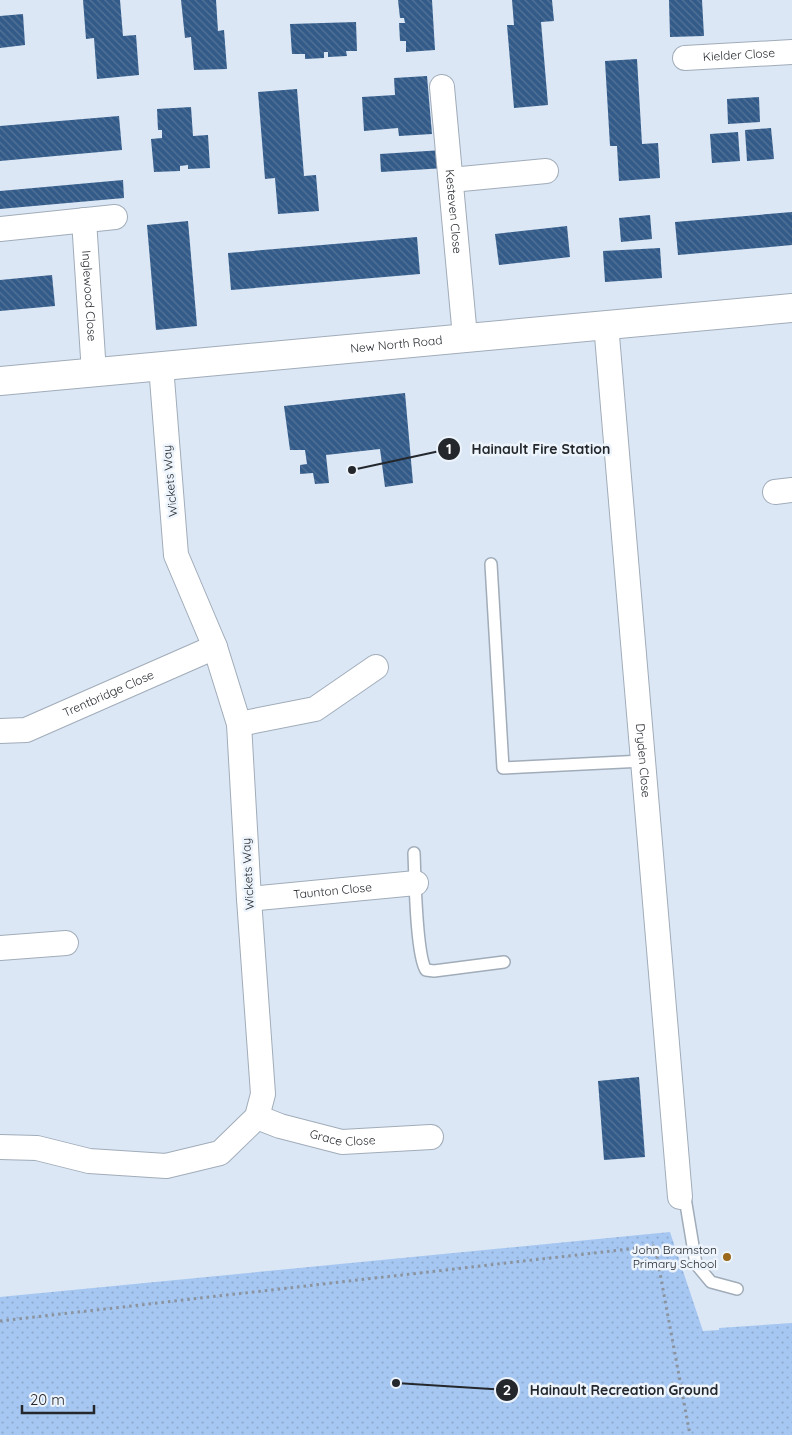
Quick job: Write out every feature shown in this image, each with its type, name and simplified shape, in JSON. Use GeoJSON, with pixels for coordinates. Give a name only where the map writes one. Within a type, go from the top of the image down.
{"type":"FeatureCollection","features":[{"type":"Feature","properties":{"kind":"street","name":"Kielder Close"},"geometry":{"type":"LineString","coordinates":[[685,58],[792,52]]}},
{"type":"Feature","properties":{"kind":"street","name":"Kesteven Close"},"geometry":{"type":"LineString","coordinates":[[442,87],[465,337]]}},
{"type":"Feature","properties":{"kind":"street"},"geometry":{"type":"LineString","coordinates":[[451,180],[546,171]]}},
{"type":"Feature","properties":{"kind":"street"},"geometry":{"type":"LineString","coordinates":[[0,229],[115,217]]}},
{"type":"Feature","properties":{"kind":"street","name":"Inglewood Close"},"geometry":{"type":"LineString","coordinates":[[84,220],[94,373]]}},
{"type":"Feature","properties":{"kind":"street","name":"New North Road"},"geometry":{"type":"LineString","coordinates":[[0,381],[792,308]]}},
{"type":"Feature","properties":{"kind":"street","name":"Dryden Close"},"geometry":{"type":"LineString","coordinates":[[606,324],[680,1197]]}},
{"type":"Feature","properties":{"kind":"street","name":"Wickets Way"},"geometry":{"type":"LineString","coordinates":[[161,366],[176,555],[215,647],[239,724],[263,1094],[257,1117]]}},
{"type":"Feature","properties":{"kind":"street","name":"Trentbridge Close"},"geometry":{"type":"LineString","coordinates":[[0,731],[26,730],[215,647]]}},
{"type":"Feature","properties":{"kind":"street"},"geometry":{"type":"LineString","coordinates":[[239,724],[315,709],[376,667]]}},
{"type":"Feature","properties":{"kind":"street","name":"Taunton Close"},"geometry":{"type":"LineString","coordinates":[[249,899],[416,883]]}},
{"type":"Feature","properties":{"kind":"street"},"geometry":{"type":"LineString","coordinates":[[0,948],[66,943]]}},
{"type":"Feature","properties":{"kind":"street"},"geometry":{"type":"LineString","coordinates":[[0,1147],[37,1148],[89,1162],[166,1166],[220,1153],[257,1117]]}},
{"type":"Feature","properties":{"kind":"street","name":"Grace Close"},"geometry":{"type":"LineString","coordinates":[[257,1117],[280,1126],[342,1142],[431,1137]]}},
{"type":"Feature","properties":{"kind":"lane"},"geometry":{"type":"LineString","coordinates":[[491,564],[503,768],[643,761]]}},
{"type":"Feature","properties":{"kind":"lane"},"geometry":{"type":"LineString","coordinates":[[414,853],[422,964],[426,970],[434,972],[504,962]]}},
{"type":"Feature","properties":{"kind":"lane"},"geometry":{"type":"LineString","coordinates":[[680,1197],[685,1198],[696,1264],[711,1282],[737,1289]]}},
{"type":"Feature","properties":{"kind":"path"},"geometry":{"type":"LineString","coordinates":[[0,1322],[655,1246],[690,1435]]}},
{"type":"Feature","properties":{"kind":"shaded area"},"geometry":{"type":"Polygon","coordinates":[[[670,1232],[703,1331],[719,1330],[719,1328],[792,1323],[792,1435],[0,1435],[0,1297],[670,1232]]]}},
{"type":"Feature","properties":{"kind":"building"},"geometry":{"type":"Polygon","coordinates":[[[83,0],[120,0],[123,36],[136,35],[139,75],[97,79],[94,38],[86,39],[83,0]]]}},
{"type":"Feature","properties":{"kind":"building"},"geometry":{"type":"Polygon","coordinates":[[[181,0],[216,0],[218,31],[224,30],[227,69],[194,70],[191,37],[185,38],[181,0]]]}},
{"type":"Feature","properties":{"kind":"building"},"geometry":{"type":"Polygon","coordinates":[[[398,0],[432,0],[435,50],[406,52],[406,41],[400,41],[399,23],[405,23],[404,18],[400,18],[398,0]]]}},
{"type":"Feature","properties":{"kind":"building"},"geometry":{"type":"Polygon","coordinates":[[[512,0],[552,0],[554,21],[541,22],[548,105],[514,108],[507,25],[514,25],[512,0]]]}},
{"type":"Feature","properties":{"kind":"building"},"geometry":{"type":"Polygon","coordinates":[[[669,0],[702,0],[704,36],[670,37],[669,0]]]}},
{"type":"Feature","properties":{"kind":"building"},"geometry":{"type":"Polygon","coordinates":[[[23,14],[25,45],[0,48],[0,16],[23,14]]]}},
{"type":"Feature","properties":{"kind":"building"},"geometry":{"type":"Polygon","coordinates":[[[356,22],[357,51],[346,51],[347,56],[328,57],[328,52],[324,52],[324,58],[305,59],[305,54],[292,54],[290,24],[356,22]]]}},
{"type":"Feature","properties":{"kind":"building"},"geometry":{"type":"Polygon","coordinates":[[[637,59],[642,144],[658,143],[660,178],[619,181],[617,146],[610,146],[605,61],[637,59]]]}},
{"type":"Feature","properties":{"kind":"building"},"geometry":{"type":"Polygon","coordinates":[[[427,76],[432,134],[399,136],[398,128],[364,131],[362,97],[395,95],[394,78],[427,76]]]}},
{"type":"Feature","properties":{"kind":"building"},"geometry":{"type":"Polygon","coordinates":[[[297,89],[304,176],[316,175],[319,211],[278,214],[275,178],[265,179],[258,92],[297,89]]]}},
{"type":"Feature","properties":{"kind":"building"},"geometry":{"type":"Polygon","coordinates":[[[759,97],[760,122],[728,124],[727,99],[759,97]]]}},
{"type":"Feature","properties":{"kind":"building"},"geometry":{"type":"Polygon","coordinates":[[[191,107],[193,136],[208,135],[210,168],[188,169],[188,165],[180,166],[180,171],[154,172],[151,139],[162,138],[162,130],[158,130],[157,109],[191,107]]]}},
{"type":"Feature","properties":{"kind":"building"},"geometry":{"type":"Polygon","coordinates":[[[119,116],[122,150],[0,161],[0,126],[119,116]]]}},
{"type":"Feature","properties":{"kind":"building"},"geometry":{"type":"Polygon","coordinates":[[[771,128],[774,159],[747,161],[745,130],[771,128]]]}},
{"type":"Feature","properties":{"kind":"building"},"geometry":{"type":"Polygon","coordinates":[[[738,132],[740,161],[712,163],[710,134],[738,132]]]}},
{"type":"Feature","properties":{"kind":"building"},"geometry":{"type":"Polygon","coordinates":[[[443,150],[445,168],[381,172],[380,154],[443,150]]]}},
{"type":"Feature","properties":{"kind":"building"},"geometry":{"type":"Polygon","coordinates":[[[123,180],[124,198],[0,209],[0,191],[123,180]]]}},
{"type":"Feature","properties":{"kind":"building"},"geometry":{"type":"Polygon","coordinates":[[[792,212],[792,245],[678,255],[675,222],[792,212]]]}},
{"type":"Feature","properties":{"kind":"building"},"geometry":{"type":"Polygon","coordinates":[[[650,215],[652,239],[621,242],[619,218],[650,215]]]}},
{"type":"Feature","properties":{"kind":"building"},"geometry":{"type":"Polygon","coordinates":[[[188,221],[197,326],[156,330],[147,225],[188,221]]]}},
{"type":"Feature","properties":{"kind":"building"},"geometry":{"type":"Polygon","coordinates":[[[567,226],[570,257],[499,265],[495,234],[567,226]]]}},
{"type":"Feature","properties":{"kind":"building"},"geometry":{"type":"Polygon","coordinates":[[[417,237],[420,274],[231,290],[228,253],[417,237]]]}},
{"type":"Feature","properties":{"kind":"building"},"geometry":{"type":"Polygon","coordinates":[[[660,248],[662,278],[605,282],[603,251],[660,248]]]}},
{"type":"Feature","properties":{"kind":"building"},"geometry":{"type":"Polygon","coordinates":[[[52,275],[55,306],[0,311],[0,280],[52,275]]]}},
{"type":"Feature","properties":{"kind":"building"},"geometry":{"type":"Polygon","coordinates":[[[405,393],[413,483],[385,487],[380,449],[326,455],[329,483],[315,484],[313,473],[300,474],[300,465],[307,464],[305,450],[290,450],[284,406],[405,393]]]}},
{"type":"Feature","properties":{"kind":"building"},"geometry":{"type":"Polygon","coordinates":[[[639,1077],[645,1157],[604,1160],[598,1081],[639,1077]]]}},
{"type":"Feature","properties":{"kind":"place","name":"Hainault Fire Station"},"geometry":{"type":"Point","coordinates":[352,470]}},
{"type":"Feature","properties":{"kind":"place","name":"John Bramston Primary School"},"geometry":{"type":"Point","coordinates":[727,1257]}},
{"type":"Feature","properties":{"kind":"place","name":"Hainault Recreation Ground"},"geometry":{"type":"Point","coordinates":[396,1383]}}]}
